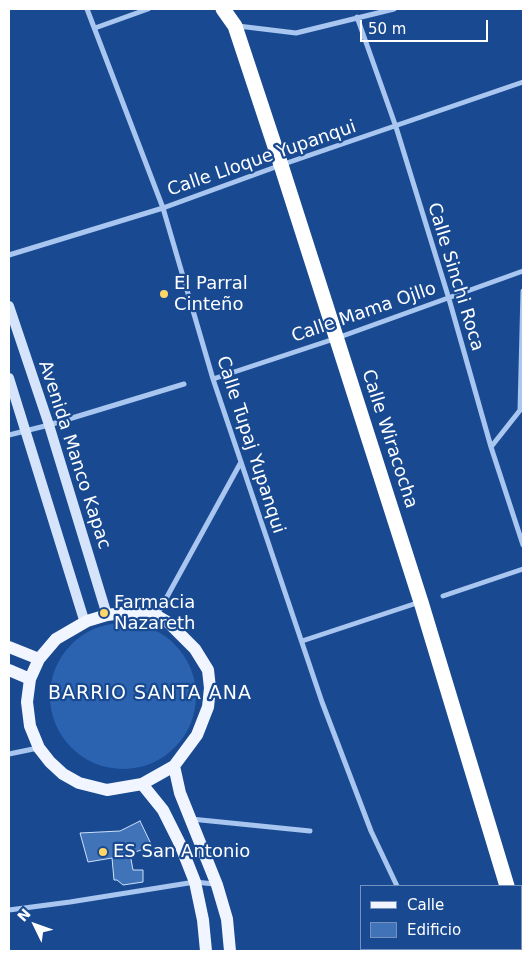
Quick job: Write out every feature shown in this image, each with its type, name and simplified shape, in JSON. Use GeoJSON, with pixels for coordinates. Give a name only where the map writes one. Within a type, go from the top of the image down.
{"type":"FeatureCollection","features":[{"type":"Feature","properties":{"kind":"highway","name":"Calle Wiracocha"},"geometry":{"type":"LineString","coordinates":[[223,9],[235,26],[281,165],[421,602],[507,885]]}},
{"type":"Feature","properties":{"kind":"main road","name":"Avenida Manco Kapac"},"geometry":{"type":"LineString","coordinates":[[9,306],[49,425],[107,615]]}},
{"type":"Feature","properties":{"kind":"main road"},"geometry":{"type":"LineString","coordinates":[[9,378],[85,622]]}},
{"type":"Feature","properties":{"kind":"main road"},"geometry":{"type":"LineString","coordinates":[[130,612],[157,616],[169,623],[195,649],[208,670],[210,688],[208,708],[197,735],[174,766],[142,784],[107,790],[79,783],[63,774],[50,762],[39,748],[30,726],[27,702],[30,679],[39,659],[56,639],[85,622],[107,615],[130,612]]}},
{"type":"Feature","properties":{"kind":"main road"},"geometry":{"type":"LineString","coordinates":[[9,647],[39,659]]}},
{"type":"Feature","properties":{"kind":"main road"},"geometry":{"type":"LineString","coordinates":[[9,670],[30,679]]}},
{"type":"Feature","properties":{"kind":"main road"},"geometry":{"type":"LineString","coordinates":[[174,766],[180,793],[217,885],[227,919],[230,951]]}},
{"type":"Feature","properties":{"kind":"main road"},"geometry":{"type":"LineString","coordinates":[[142,784],[163,810],[180,844],[195,882],[203,920],[206,951]]}},
{"type":"Feature","properties":{"kind":"street","name":"Calle Tupaj Yupanqui"},"geometry":{"type":"LineString","coordinates":[[87,9],[163,208],[240,462],[322,702],[371,831],[397,885]]}},
{"type":"Feature","properties":{"kind":"street"},"geometry":{"type":"LineString","coordinates":[[95,28],[148,9]]}},
{"type":"Feature","properties":{"kind":"street"},"geometry":{"type":"LineString","coordinates":[[235,26],[296,33],[394,9]]}},
{"type":"Feature","properties":{"kind":"street","name":"Calle Sinchi Roca"},"geometry":{"type":"LineString","coordinates":[[357,18],[396,127],[491,447],[523,545]]}},
{"type":"Feature","properties":{"kind":"street","name":"Calle Lloque Yupanqui"},"geometry":{"type":"LineString","coordinates":[[9,255],[163,208],[281,165],[523,82]]}},
{"type":"Feature","properties":{"kind":"street","name":"Calle Mama Ojllo"},"geometry":{"type":"LineString","coordinates":[[213,378],[337,338],[523,271]]}},
{"type":"Feature","properties":{"kind":"street"},"geometry":{"type":"LineString","coordinates":[[491,447],[522,409],[523,291]]}},
{"type":"Feature","properties":{"kind":"street"},"geometry":{"type":"LineString","coordinates":[[9,435],[49,425],[184,384]]}},
{"type":"Feature","properties":{"kind":"street"},"geometry":{"type":"LineString","coordinates":[[157,616],[240,462]]}},
{"type":"Feature","properties":{"kind":"street"},"geometry":{"type":"LineString","coordinates":[[443,596],[523,569]]}},
{"type":"Feature","properties":{"kind":"street"},"geometry":{"type":"LineString","coordinates":[[302,641],[421,602]]}},
{"type":"Feature","properties":{"kind":"street"},"geometry":{"type":"LineString","coordinates":[[9,754],[39,748]]}},
{"type":"Feature","properties":{"kind":"street"},"geometry":{"type":"LineString","coordinates":[[190,819],[310,831]]}},
{"type":"Feature","properties":{"kind":"street"},"geometry":{"type":"LineString","coordinates":[[9,910],[195,882],[217,885]]}},
{"type":"Feature","properties":{"kind":"shaded area"},"geometry":{"type":"Polygon","coordinates":[[[123,623],[151,629],[163,635],[174,645],[184,656],[190,668],[196,696],[190,724],[184,736],[174,747],[163,757],[151,763],[123,769],[95,763],[83,757],[72,747],[62,736],[56,724],[50,696],[56,668],[62,656],[72,645],[83,635],[95,629],[123,623]]]}},
{"type":"Feature","properties":{"kind":"building"},"geometry":{"type":"Polygon","coordinates":[[[140,821],[152,846],[130,854],[133,870],[143,870],[143,882],[123,885],[114,880],[112,858],[88,862],[80,833],[120,831],[140,821]]]}},
{"type":"Feature","properties":{"kind":"place","name":"El Parral Cinteño"},"geometry":{"type":"Point","coordinates":[164,294]}},
{"type":"Feature","properties":{"kind":"place","name":"Farmacia Nazareth"},"geometry":{"type":"Point","coordinates":[104,613]}},
{"type":"Feature","properties":{"kind":"place","name":"ES San Antonio"},"geometry":{"type":"Point","coordinates":[103,852]}},
{"type":"Feature","properties":{"kind":"district","name":"BARRIO SANTA ANA"},"geometry":{"type":"Point","coordinates":[150,694]}}]}
